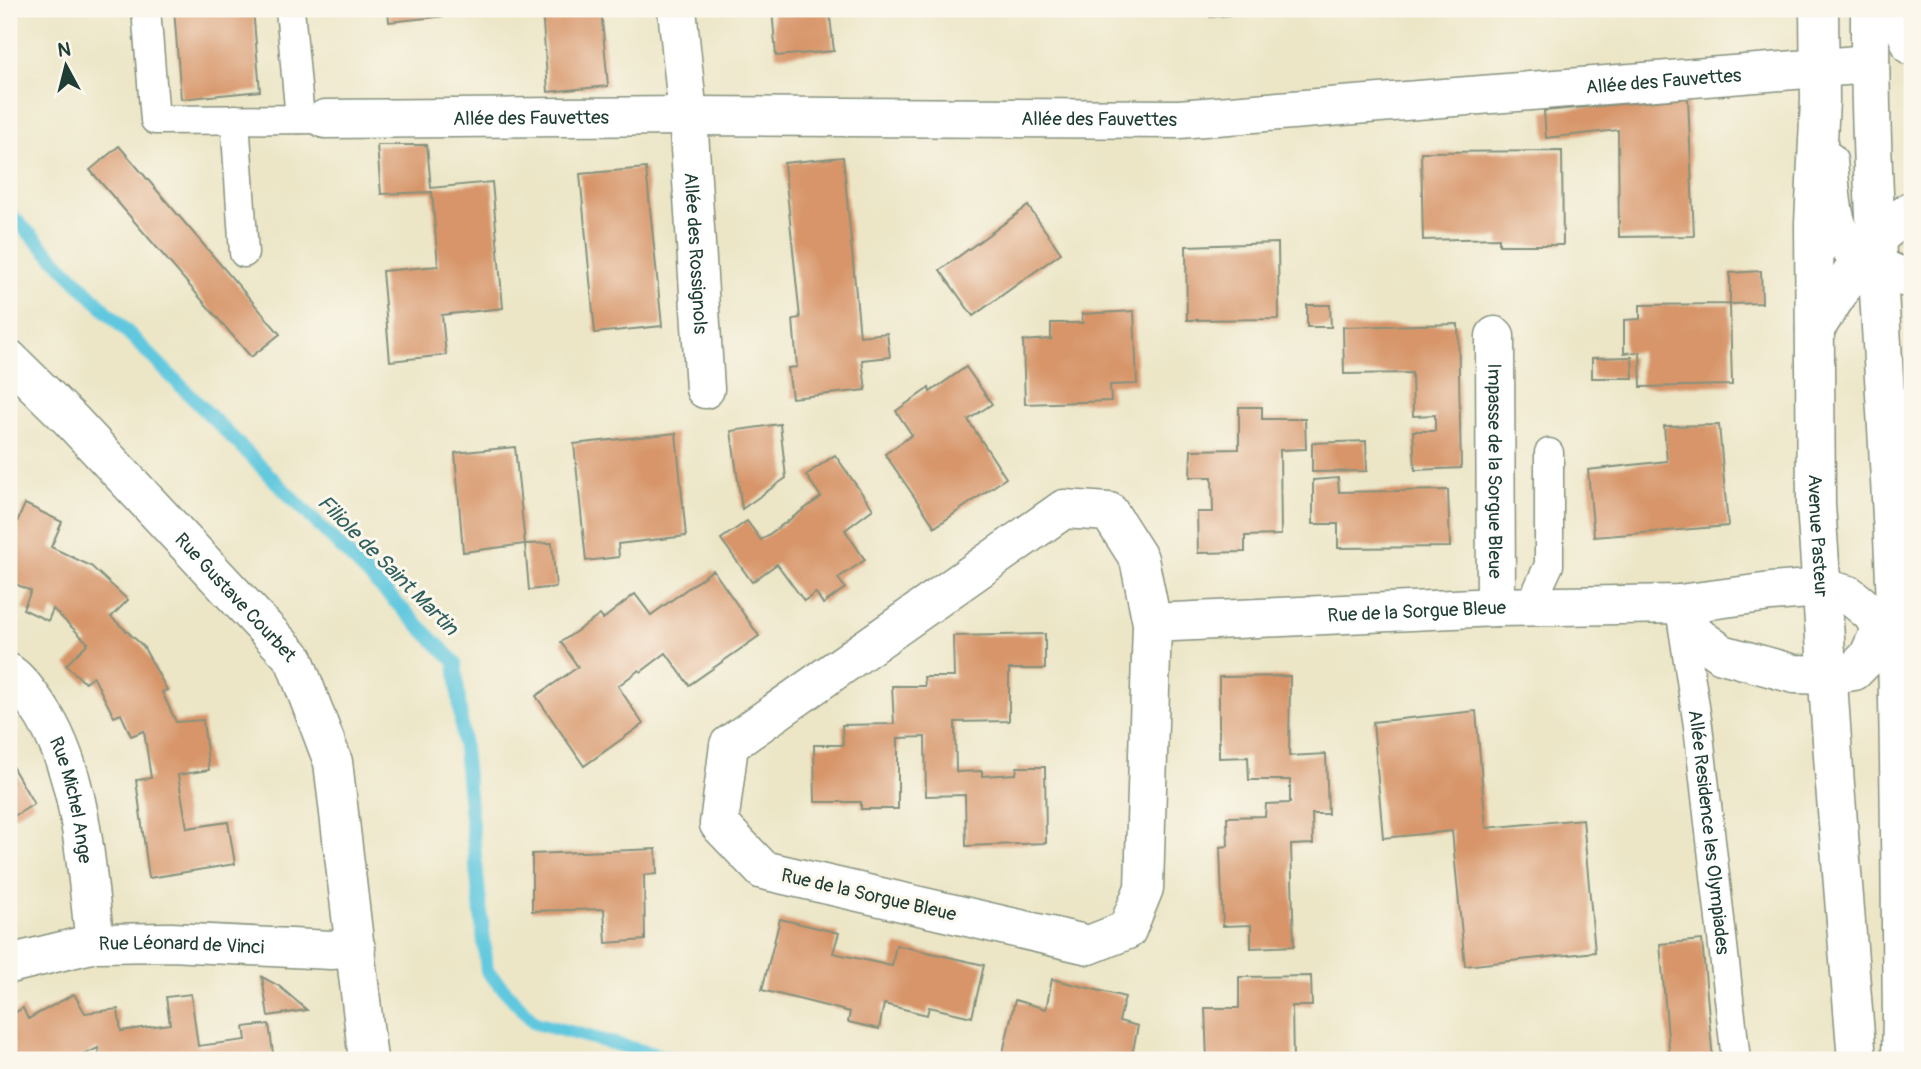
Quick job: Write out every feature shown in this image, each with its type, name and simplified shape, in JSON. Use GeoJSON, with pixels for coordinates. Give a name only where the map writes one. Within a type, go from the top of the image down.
{"type":"FeatureCollection","features":[{"type":"Feature","properties":{"kind":"street","name":"Allée des Rossignols"},"geometry":{"type":"LineString","coordinates":[[677,9],[688,116],[705,389]]}},
{"type":"Feature","properties":{"kind":"street","name":"Avenue Pasteur"},"geometry":{"type":"LineString","coordinates":[[1819,9],[1820,84],[1814,223],[1816,505],[1857,1060]]}},
{"type":"Feature","properties":{"kind":"street"},"geometry":{"type":"LineString","coordinates":[[1870,9],[1870,64],[1882,261],[1895,582],[1888,641],[1902,1001],[1901,1060]]}},
{"type":"Feature","properties":{"kind":"street"},"geometry":{"type":"LineString","coordinates":[[1902,9],[1912,46]]}},
{"type":"Feature","properties":{"kind":"street","name":"Allée des Fauvettes"},"geometry":{"type":"LineString","coordinates":[[313,119],[688,116],[1179,119],[1820,84],[1870,64]]}},
{"type":"Feature","properties":{"kind":"street"},"geometry":{"type":"LineString","coordinates":[[1820,84],[1835,224],[1845,243],[1882,261]]}},
{"type":"Feature","properties":{"kind":"street"},"geometry":{"type":"LineString","coordinates":[[1815,329],[1882,261],[1912,210]]}},
{"type":"Feature","properties":{"kind":"street","name":"Impasse de la Sorgue Bleue"},"geometry":{"type":"LineString","coordinates":[[1495,336],[1513,606]]}},
{"type":"Feature","properties":{"kind":"street","name":"Rue Gustave Courbet"},"geometry":{"type":"LineString","coordinates":[[9,359],[71,420],[294,659],[333,762],[368,1060]]}},
{"type":"Feature","properties":{"kind":"street"},"geometry":{"type":"LineString","coordinates":[[1890,503],[1912,419]]}},
{"type":"Feature","properties":{"kind":"street","name":"Rue de la Sorgue Bleue"},"geometry":{"type":"LineString","coordinates":[[1064,509],[1109,512],[1139,559],[1152,623],[1144,888],[1127,930],[1089,945],[762,870],[719,824],[729,744],[1064,509]]}},
{"type":"Feature","properties":{"kind":"street"},"geometry":{"type":"LineString","coordinates":[[1822,588],[1849,596],[1871,613],[1888,641]]}},
{"type":"Feature","properties":{"kind":"street","name":"Rue de la Sorgue Bleue"},"geometry":{"type":"LineString","coordinates":[[1152,623],[1513,606],[1679,604],[1822,588]]}},
{"type":"Feature","properties":{"kind":"street"},"geometry":{"type":"LineString","coordinates":[[1679,604],[1697,636],[1722,654],[1794,674],[1828,675],[1854,671],[1888,641]]}},
{"type":"Feature","properties":{"kind":"street","name":"Rue Michel Ange"},"geometry":{"type":"LineString","coordinates":[[9,673],[17,678],[43,713],[64,755],[77,802],[95,943]]}},
{"type":"Feature","properties":{"kind":"street","name":"Rue Léonard de Vinci"},"geometry":{"type":"LineString","coordinates":[[9,964],[95,943],[171,942],[331,950],[356,948]]}},
{"type":"Feature","properties":{"kind":"lane"},"geometry":{"type":"LineString","coordinates":[[146,9],[155,120],[313,119],[290,9]]}},
{"type":"Feature","properties":{"kind":"lane"},"geometry":{"type":"LineString","coordinates":[[235,119],[244,253]]}},
{"type":"Feature","properties":{"kind":"lane"},"geometry":{"type":"LineString","coordinates":[[1513,606],[1549,565],[1549,453]]}},
{"type":"Feature","properties":{"kind":"lane","name":"Allée Residence les Olympiades"},"geometry":{"type":"LineString","coordinates":[[1679,604],[1698,726],[1736,1060]]}},
{"type":"Feature","properties":{"kind":"building"},"geometry":{"type":"Polygon","coordinates":[[[174,9],[253,9],[260,91],[181,99],[174,9]]]}},
{"type":"Feature","properties":{"kind":"building"},"geometry":{"type":"Polygon","coordinates":[[[388,9],[494,9],[494,11],[389,22],[388,9]]]}},
{"type":"Feature","properties":{"kind":"building"},"geometry":{"type":"Polygon","coordinates":[[[542,9],[601,9],[608,86],[548,92],[542,9]]]}},
{"type":"Feature","properties":{"kind":"building"},"geometry":{"type":"Polygon","coordinates":[[[772,9],[829,9],[834,51],[776,56],[772,9]]]}},
{"type":"Feature","properties":{"kind":"building"},"geometry":{"type":"Polygon","coordinates":[[[1209,9],[1230,9],[1231,15],[1210,17],[1209,9]]]}},
{"type":"Feature","properties":{"kind":"building"},"geometry":{"type":"Polygon","coordinates":[[[1688,98],[1694,236],[1619,237],[1618,130],[1546,138],[1544,111],[1688,98]]]}},
{"type":"Feature","properties":{"kind":"building"},"geometry":{"type":"Polygon","coordinates":[[[377,145],[427,145],[431,188],[492,182],[503,308],[442,315],[446,355],[390,361],[382,271],[438,266],[432,192],[381,194],[377,145]]]}},
{"type":"Feature","properties":{"kind":"building"},"geometry":{"type":"Polygon","coordinates":[[[119,146],[280,334],[251,357],[90,170],[119,146]]]}},
{"type":"Feature","properties":{"kind":"building"},"geometry":{"type":"Polygon","coordinates":[[[1562,151],[1563,245],[1499,245],[1499,238],[1423,240],[1421,152],[1562,151]]]}},
{"type":"Feature","properties":{"kind":"building"},"geometry":{"type":"Polygon","coordinates":[[[843,157],[860,336],[887,333],[890,357],[862,360],[866,390],[792,398],[788,368],[797,367],[793,319],[800,318],[784,163],[843,157]]]}},
{"type":"Feature","properties":{"kind":"building"},"geometry":{"type":"Polygon","coordinates":[[[646,168],[662,326],[595,333],[580,174],[646,168]]]}},
{"type":"Feature","properties":{"kind":"building"},"geometry":{"type":"Polygon","coordinates":[[[1028,206],[1061,253],[973,316],[940,270],[1028,206]]]}},
{"type":"Feature","properties":{"kind":"building"},"geometry":{"type":"Polygon","coordinates":[[[1278,243],[1279,319],[1187,320],[1186,246],[1278,243]]]}},
{"type":"Feature","properties":{"kind":"building"},"geometry":{"type":"Polygon","coordinates":[[[1761,271],[1762,303],[1730,304],[1730,273],[1761,271]]]}},
{"type":"Feature","properties":{"kind":"building"},"geometry":{"type":"Polygon","coordinates":[[[1730,304],[1732,385],[1641,387],[1640,352],[1624,353],[1624,320],[1640,319],[1640,305],[1730,304]]]}},
{"type":"Feature","properties":{"kind":"building"},"geometry":{"type":"Polygon","coordinates":[[[1307,305],[1330,305],[1331,327],[1307,327],[1307,305]]]}},
{"type":"Feature","properties":{"kind":"building"},"geometry":{"type":"Polygon","coordinates":[[[1134,311],[1137,384],[1110,385],[1111,401],[1025,404],[1023,341],[1051,339],[1051,323],[1083,323],[1082,314],[1134,311]]]}},
{"type":"Feature","properties":{"kind":"building"},"geometry":{"type":"Polygon","coordinates":[[[1458,324],[1461,468],[1415,470],[1413,431],[1435,431],[1435,415],[1413,416],[1412,373],[1344,374],[1343,327],[1458,324]]]}},
{"type":"Feature","properties":{"kind":"building"},"geometry":{"type":"Polygon","coordinates":[[[1632,357],[1633,378],[1592,378],[1592,358],[1632,357]]]}},
{"type":"Feature","properties":{"kind":"building"},"geometry":{"type":"Polygon","coordinates":[[[966,367],[992,404],[968,420],[1006,478],[935,527],[885,454],[912,435],[896,411],[966,367]]]}},
{"type":"Feature","properties":{"kind":"building"},"geometry":{"type":"Polygon","coordinates":[[[1239,407],[1262,407],[1262,419],[1305,419],[1306,449],[1280,450],[1281,535],[1245,536],[1245,552],[1198,553],[1197,512],[1213,512],[1212,477],[1190,477],[1191,450],[1239,449],[1239,407]]]}},
{"type":"Feature","properties":{"kind":"building"},"geometry":{"type":"Polygon","coordinates":[[[780,424],[786,478],[742,509],[731,431],[780,424]]]}},
{"type":"Feature","properties":{"kind":"building"},"geometry":{"type":"Polygon","coordinates":[[[1719,425],[1728,526],[1594,537],[1588,470],[1667,461],[1664,426],[1719,425]]]}},
{"type":"Feature","properties":{"kind":"building"},"geometry":{"type":"Polygon","coordinates":[[[676,433],[686,536],[618,544],[619,557],[586,561],[574,444],[676,433]]]}},
{"type":"Feature","properties":{"kind":"building"},"geometry":{"type":"Polygon","coordinates":[[[1366,441],[1367,471],[1312,472],[1312,443],[1366,441]]]}},
{"type":"Feature","properties":{"kind":"building"},"geometry":{"type":"Polygon","coordinates":[[[515,447],[525,544],[463,552],[455,453],[515,447]]]}},
{"type":"Feature","properties":{"kind":"building"},"geometry":{"type":"Polygon","coordinates":[[[835,455],[873,509],[845,530],[865,560],[838,578],[845,588],[823,604],[816,593],[804,601],[777,564],[752,582],[721,539],[747,521],[761,540],[821,497],[806,475],[835,455]]]}},
{"type":"Feature","properties":{"kind":"building"},"geometry":{"type":"Polygon","coordinates":[[[1338,478],[1339,492],[1448,490],[1450,547],[1338,548],[1338,524],[1313,524],[1313,480],[1338,478]]]}},
{"type":"Feature","properties":{"kind":"building"},"geometry":{"type":"Polygon","coordinates":[[[25,504],[62,522],[51,547],[91,566],[128,600],[111,617],[143,646],[167,690],[162,692],[176,722],[203,720],[209,770],[178,775],[187,828],[228,822],[235,864],[149,878],[136,780],[151,778],[144,731],[131,736],[121,714],[114,717],[93,676],[85,683],[66,665],[88,643],[53,609],[48,621],[23,609],[31,591],[9,581],[9,524],[11,518],[17,522],[25,504]]]}},
{"type":"Feature","properties":{"kind":"building"},"geometry":{"type":"Polygon","coordinates":[[[552,543],[556,587],[529,590],[525,544],[552,543]]]}},
{"type":"Feature","properties":{"kind":"building"},"geometry":{"type":"Polygon","coordinates":[[[713,570],[759,636],[689,685],[666,653],[641,672],[639,670],[618,686],[643,724],[584,766],[536,696],[578,667],[561,642],[600,615],[603,619],[635,594],[651,615],[713,570]]]}},
{"type":"Feature","properties":{"kind":"building"},"geometry":{"type":"Polygon","coordinates":[[[1045,634],[1045,669],[1009,669],[1009,721],[955,722],[956,772],[982,771],[982,776],[1016,774],[1017,767],[1045,767],[1046,843],[966,846],[965,795],[926,796],[925,737],[898,738],[898,809],[861,809],[861,802],[815,802],[814,745],[843,745],[842,725],[894,724],[892,686],[925,686],[924,677],[954,677],[953,636],[1045,634]]]}},
{"type":"Feature","properties":{"kind":"building"},"geometry":{"type":"Polygon","coordinates":[[[1290,676],[1289,756],[1326,754],[1328,814],[1312,814],[1313,844],[1291,845],[1294,946],[1251,948],[1251,925],[1223,926],[1220,847],[1228,846],[1227,817],[1265,816],[1266,804],[1290,803],[1290,780],[1249,780],[1248,757],[1219,758],[1219,677],[1290,676]]]}},
{"type":"Feature","properties":{"kind":"building"},"geometry":{"type":"Polygon","coordinates":[[[1476,711],[1486,828],[1583,819],[1595,952],[1465,966],[1452,831],[1383,838],[1373,722],[1476,711]]]}},
{"type":"Feature","properties":{"kind":"building"},"geometry":{"type":"Polygon","coordinates":[[[9,761],[34,804],[9,819],[9,761]]]}},
{"type":"Feature","properties":{"kind":"building"},"geometry":{"type":"Polygon","coordinates":[[[656,849],[657,874],[644,875],[645,940],[606,943],[604,909],[532,911],[532,854],[656,849]]]}},
{"type":"Feature","properties":{"kind":"building"},"geometry":{"type":"Polygon","coordinates":[[[780,919],[839,933],[833,953],[892,966],[896,945],[984,965],[972,1017],[929,1007],[927,1015],[884,1004],[879,1029],[848,1022],[850,1012],[762,990],[780,919]]]}},
{"type":"Feature","properties":{"kind":"building"},"geometry":{"type":"Polygon","coordinates":[[[1702,940],[1713,1060],[1670,1060],[1660,944],[1702,940]]]}},
{"type":"Feature","properties":{"kind":"building"},"geometry":{"type":"Polygon","coordinates":[[[1311,976],[1312,1006],[1292,1006],[1293,1060],[1207,1060],[1205,1008],[1239,1008],[1239,977],[1311,976]]]}},
{"type":"Feature","properties":{"kind":"building"},"geometry":{"type":"Polygon","coordinates":[[[262,977],[279,986],[307,1010],[268,1016],[262,977]]]}},
{"type":"Feature","properties":{"kind":"building"},"geometry":{"type":"Polygon","coordinates":[[[1052,979],[1125,997],[1119,1021],[1138,1026],[1131,1060],[1048,1060],[1035,1057],[1034,1060],[1016,1060],[1002,1057],[1015,1000],[1046,1009],[1052,979]]]}},
{"type":"Feature","properties":{"kind":"building"},"geometry":{"type":"Polygon","coordinates":[[[74,994],[85,1013],[118,1009],[121,1031],[170,1024],[166,997],[191,994],[198,1046],[246,1040],[244,1027],[269,1024],[274,1060],[100,1060],[98,1048],[73,1060],[9,1060],[9,1049],[14,1046],[9,1034],[9,1016],[23,1008],[28,1019],[74,994]]]}},
{"type":"Feature","properties":{"kind":"waterway","name":"Filiole de Saint Martin"},"geometry":{"type":"LineString","coordinates":[[9,213],[455,662],[487,971],[535,1023],[677,1060]]}}]}
